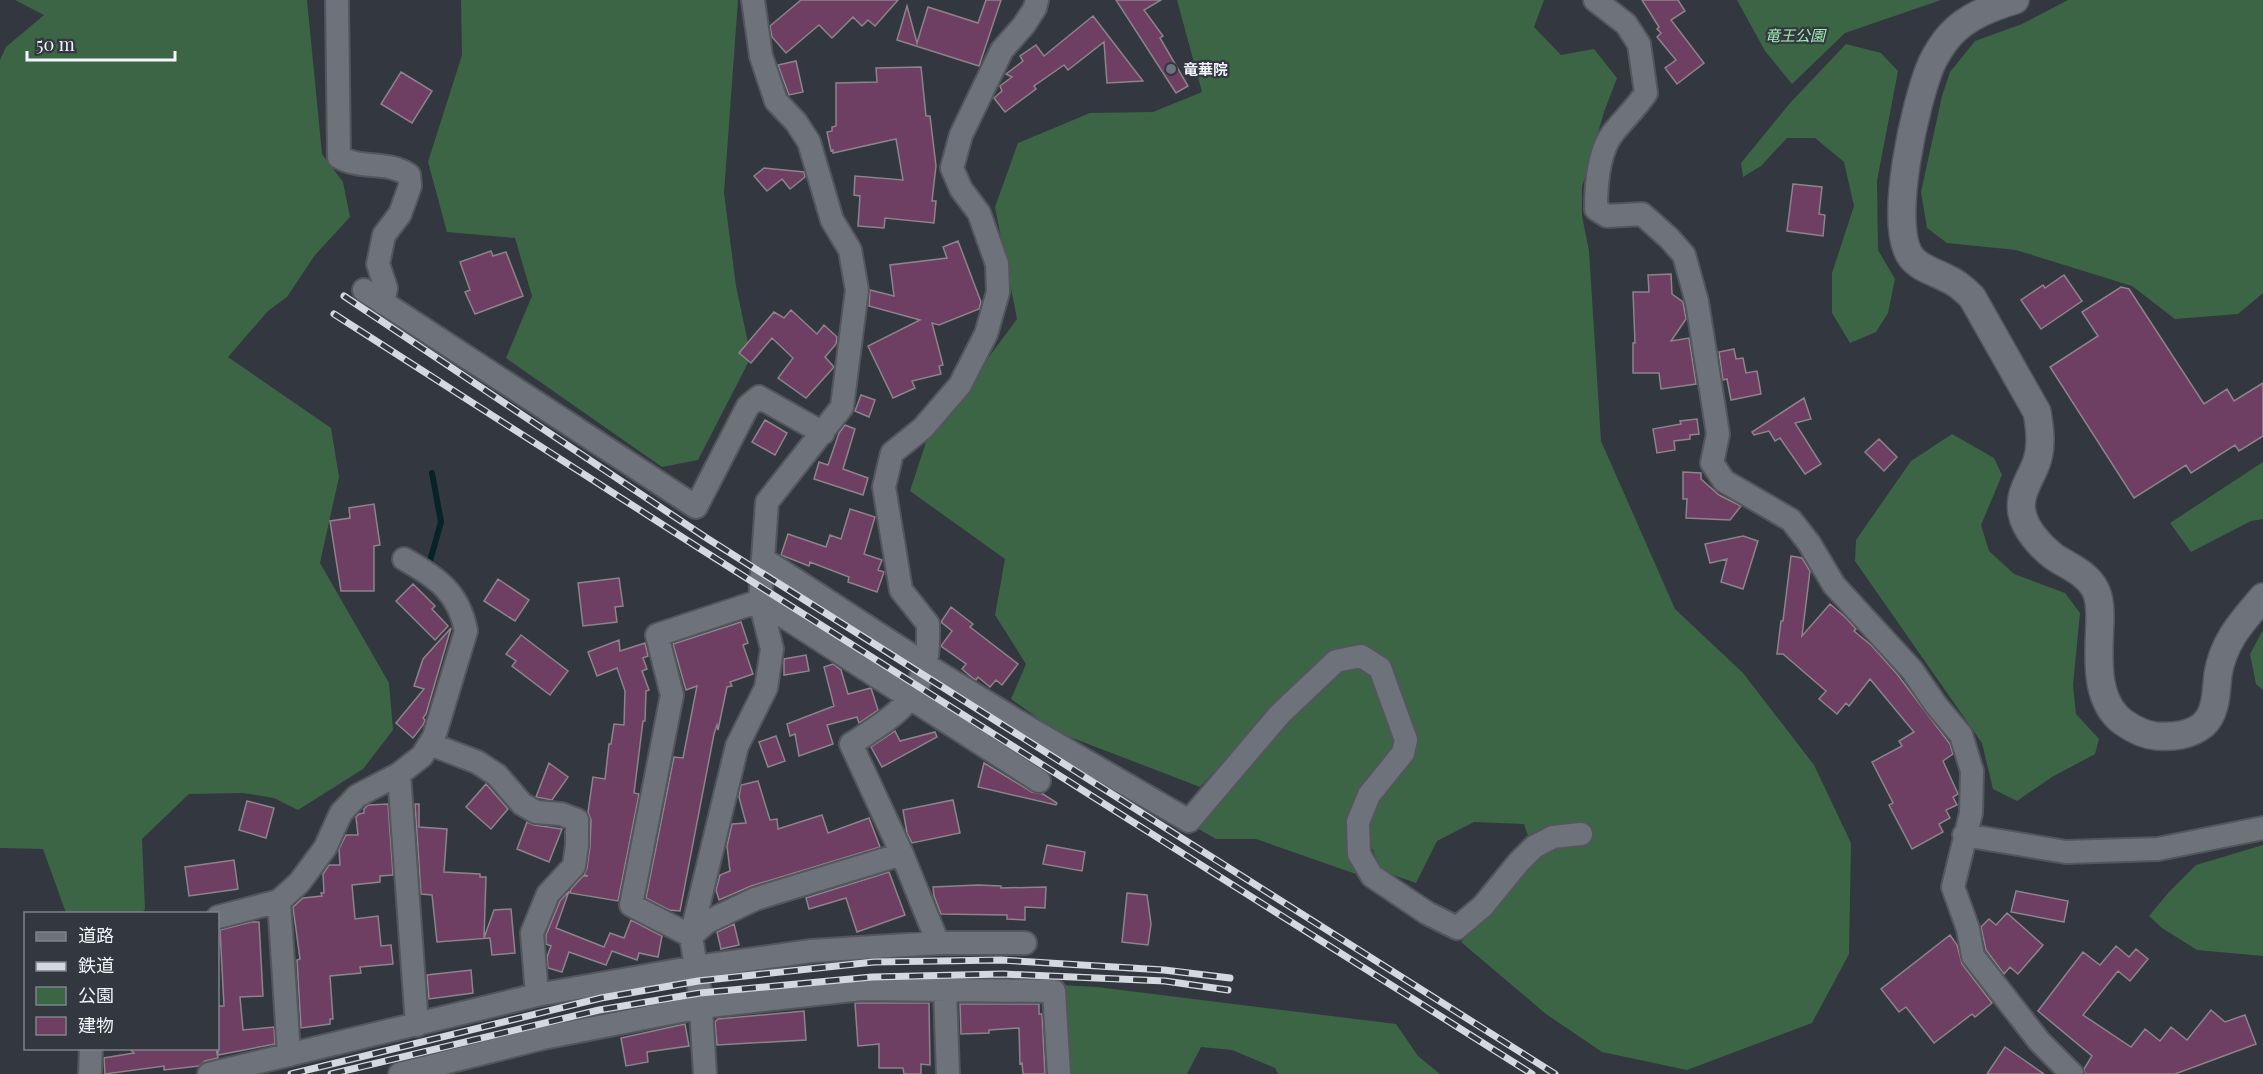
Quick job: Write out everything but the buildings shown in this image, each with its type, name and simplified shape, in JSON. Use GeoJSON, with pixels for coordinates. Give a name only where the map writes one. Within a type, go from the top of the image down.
{"type":"FeatureCollection","features":[{"type":"Feature","properties":{"kind":"street"},"geometry":{"type":"LineString","coordinates":[[705,1074],[701,1007],[691,936],[737,746],[766,688],[772,649],[760,601],[767,502],[842,406],[857,290],[850,250],[831,220],[809,142],[796,122],[776,101],[761,56],[753,0]]}},
{"type":"Feature","properties":{"kind":"street"},"geometry":{"type":"LineString","coordinates":[[938,943],[902,854],[851,744],[888,720],[911,699],[926,665],[928,624],[900,590],[884,487],[892,453],[923,428],[960,385],[986,334],[998,291],[996,264],[979,213],[960,189],[952,168],[961,135],[1002,50],[1024,26],[1037,0]]}},
{"type":"Feature","properties":{"kind":"street"},"geometry":{"type":"LineString","coordinates":[[1595,0],[1626,24],[1639,44],[1646,93],[1634,111],[1612,134],[1604,151],[1596,191],[1596,209],[1607,216],[1642,214],[1684,255],[1697,302],[1718,434],[1712,463],[1724,481],[1791,520],[1809,543],[1834,585],[1912,670],[1936,705],[1961,735],[1972,771],[1971,813],[1953,887],[1968,929],[1973,956],[2039,1041],[2072,1074]]}},
{"type":"Feature","properties":{"kind":"street"},"geometry":{"type":"LineString","coordinates":[[2015,0],[1973,16],[1953,32],[1931,65],[1918,101],[1904,173],[1904,240],[1910,257],[1924,268],[1958,284],[1972,297],[2037,412],[2040,446],[2036,463],[2021,498],[2022,513],[2034,537],[2052,555],[2088,580],[2096,590],[2100,604],[2099,666],[2105,698],[2116,716],[2132,728],[2149,735],[2175,737],[2192,732],[2205,724],[2213,711],[2222,657],[2228,642],[2263,597]]}},
{"type":"Feature","properties":{"kind":"street"},"geometry":{"type":"LineString","coordinates":[[337,2],[339,157],[348,162],[398,168],[409,175],[410,186],[400,214],[384,235],[378,264],[386,288],[383,303]]}},
{"type":"Feature","properties":{"kind":"street"},"geometry":{"type":"LineString","coordinates":[[363,290],[696,507],[748,406],[759,397],[823,433]]}},
{"type":"Feature","properties":{"kind":"street"},"geometry":{"type":"LineString","coordinates":[[219,917],[279,901],[299,883],[325,848],[341,813],[357,796],[399,774],[422,756],[430,744],[466,631],[463,613],[455,599],[432,575],[404,559]]}},
{"type":"Feature","properties":{"kind":"street"},"geometry":{"type":"LineString","coordinates":[[763,560],[1017,721],[1189,820],[1281,714],[1336,660],[1360,656],[1380,668],[1406,740],[1403,753],[1369,795],[1358,822],[1359,854],[1372,876],[1427,913],[1457,928],[1483,906],[1534,847],[1553,837],[1581,834]]}},
{"type":"Feature","properties":{"kind":"street"},"geometry":{"type":"LineString","coordinates":[[760,601],[1039,781]]}},
{"type":"Feature","properties":{"kind":"street"},"geometry":{"type":"LineString","coordinates":[[691,936],[631,905],[672,695],[657,635],[760,601]]}},
{"type":"Feature","properties":{"kind":"street"},"geometry":{"type":"LineString","coordinates":[[430,744],[477,762],[497,775],[522,804],[536,812],[561,814],[577,820],[574,866],[548,894],[532,933],[537,995]]}},
{"type":"Feature","properties":{"kind":"street"},"geometry":{"type":"LineString","coordinates":[[399,774],[417,1024]]}},
{"type":"Feature","properties":{"kind":"street"},"geometry":{"type":"LineString","coordinates":[[1964,835],[2066,852],[2158,849],[2263,828]]}},
{"type":"Feature","properties":{"kind":"street"},"geometry":{"type":"LineString","coordinates":[[691,936],[707,922],[755,899],[902,854]]}},
{"type":"Feature","properties":{"kind":"street"},"geometry":{"type":"LineString","coordinates":[[279,901],[289,1055]]}},
{"type":"Feature","properties":{"kind":"street"},"geometry":{"type":"LineString","coordinates":[[209,1074],[537,995],[696,967],[811,951],[938,943],[1025,943]]}},
{"type":"Feature","properties":{"kind":"street"},"geometry":{"type":"LineString","coordinates":[[411,1073],[543,1038],[701,1007],[861,989],[1054,991],[1059,1074]]}},
{"type":"Feature","properties":{"kind":"street"},"geometry":{"type":"LineString","coordinates":[[945,990],[948,1074]]}},
{"type":"Feature","properties":{"kind":"street"},"geometry":{"type":"LineString","coordinates":[[90,1074],[91,1050]]}},
{"type":"Feature","properties":{"kind":"green space"},"geometry":{"type":"Polygon","coordinates":[[[15,0],[307,0],[322,154],[343,182],[350,217],[315,255],[287,297],[268,311],[228,357],[331,428],[339,477],[320,563],[389,683],[393,730],[363,769],[298,810],[274,798],[243,793],[189,794],[142,839],[145,909],[143,912],[66,912],[43,849],[0,848],[0,60],[6,47],[44,15],[15,0]]]}},
{"type":"Feature","properties":{"kind":"green space"},"geometry":{"type":"Polygon","coordinates":[[[461,0],[738,0],[724,193],[736,286],[751,357],[698,460],[662,467],[506,358],[532,296],[515,238],[447,232],[428,162],[462,55],[461,0]]]}},
{"type":"Feature","properties":{"kind":"green space"},"geometry":{"type":"Polygon","coordinates":[[[1177,0],[1544,0],[1534,27],[1561,55],[1594,49],[1617,78],[1604,112],[1582,187],[1582,216],[1589,251],[1601,441],[1675,609],[1743,673],[1814,765],[1851,843],[1849,954],[1812,1023],[1687,1070],[1602,1052],[1546,1014],[1461,942],[1535,856],[1524,824],[1474,822],[1437,841],[1416,883],[1382,871],[1368,839],[1376,797],[1413,741],[1360,653],[1272,709],[1200,787],[1057,732],[1011,699],[1026,664],[995,615],[1005,559],[910,491],[926,442],[1017,319],[995,207],[1018,143],[1090,113],[1153,112],[1202,92],[1177,0]]]}},
{"type":"Feature","properties":{"kind":"green space","name":"竜王公園"},"geometry":{"type":"Polygon","coordinates":[[[1737,0],[1941,0],[1845,33],[1792,84],[1765,51],[1737,0]]]}},
{"type":"Feature","properties":{"kind":"green space"},"geometry":{"type":"Polygon","coordinates":[[[2068,0],[2263,0],[2263,293],[2238,314],[2175,319],[2132,286],[2016,250],[1947,243],[1927,228],[1921,192],[1942,96],[1950,72],[1975,41],[2022,24],[2068,0]]]}},
{"type":"Feature","properties":{"kind":"green space"},"geometry":{"type":"Polygon","coordinates":[[[1846,44],[1881,53],[1898,71],[1877,181],[1878,250],[1895,279],[1888,313],[1876,332],[1850,343],[1832,313],[1832,273],[1854,206],[1844,162],[1815,138],[1787,138],[1761,166],[1743,177],[1741,163],[1790,103],[1846,44]]]}},
{"type":"Feature","properties":{"kind":"green space"},"geometry":{"type":"Polygon","coordinates":[[[1952,434],[1994,458],[2002,475],[1981,525],[1989,551],[2014,574],[2065,593],[2080,613],[2073,685],[2076,714],[2099,739],[2095,754],[2052,777],[2017,801],[1993,789],[1982,743],[1855,561],[1856,540],[1911,461],[1952,434]]]}},
{"type":"Feature","properties":{"kind":"green space"},"geometry":{"type":"Polygon","coordinates":[[[2263,462],[2263,519],[2251,521],[2191,552],[2170,523],[2263,462]]]}},
{"type":"Feature","properties":{"kind":"green space"},"geometry":{"type":"Polygon","coordinates":[[[2263,630],[2263,690],[2256,684],[2250,654],[2263,630]]]}},
{"type":"Feature","properties":{"kind":"green space"},"geometry":{"type":"Polygon","coordinates":[[[1360,663],[1374,673],[1398,738],[1396,749],[1348,820],[1347,849],[1356,874],[1256,839],[1216,839],[1195,827],[1281,722],[1340,666],[1360,663]]]}},
{"type":"Feature","properties":{"kind":"green space"},"geometry":{"type":"Polygon","coordinates":[[[2263,845],[2263,956],[2197,950],[2162,928],[2149,916],[2196,865],[2263,845]]]}},
{"type":"Feature","properties":{"kind":"green space"},"geometry":{"type":"Polygon","coordinates":[[[1060,985],[1097,987],[1396,1024],[1418,1056],[1440,1074],[1278,1074],[1275,1068],[1232,1050],[1201,1047],[1187,1074],[1063,1074],[1060,985]]]}},
{"type":"Feature","properties":{"kind":"waterway"},"geometry":{"type":"LineString","coordinates":[[428,568],[441,522],[432,473]]}},
{"type":"Feature","properties":{"kind":"railway"},"geometry":{"type":"LineString","coordinates":[[344,296],[705,537],[1555,1074]]}},
{"type":"Feature","properties":{"kind":"railway"},"geometry":{"type":"LineString","coordinates":[[334,314],[699,548],[1532,1074]]}},
{"type":"Feature","properties":{"kind":"railway"},"geometry":{"type":"LineString","coordinates":[[291,1074],[601,998],[698,981],[874,962],[1001,960],[1164,970],[1230,978]]}},
{"type":"Feature","properties":{"kind":"railway"},"geometry":{"type":"LineString","coordinates":[[331,1074],[599,1010],[700,993],[872,977],[1003,974],[1165,981],[1228,990]]}},
{"type":"Feature","properties":{"kind":"place","name":"竜華院"},"geometry":{"type":"Point","coordinates":[1171,69]}}]}
